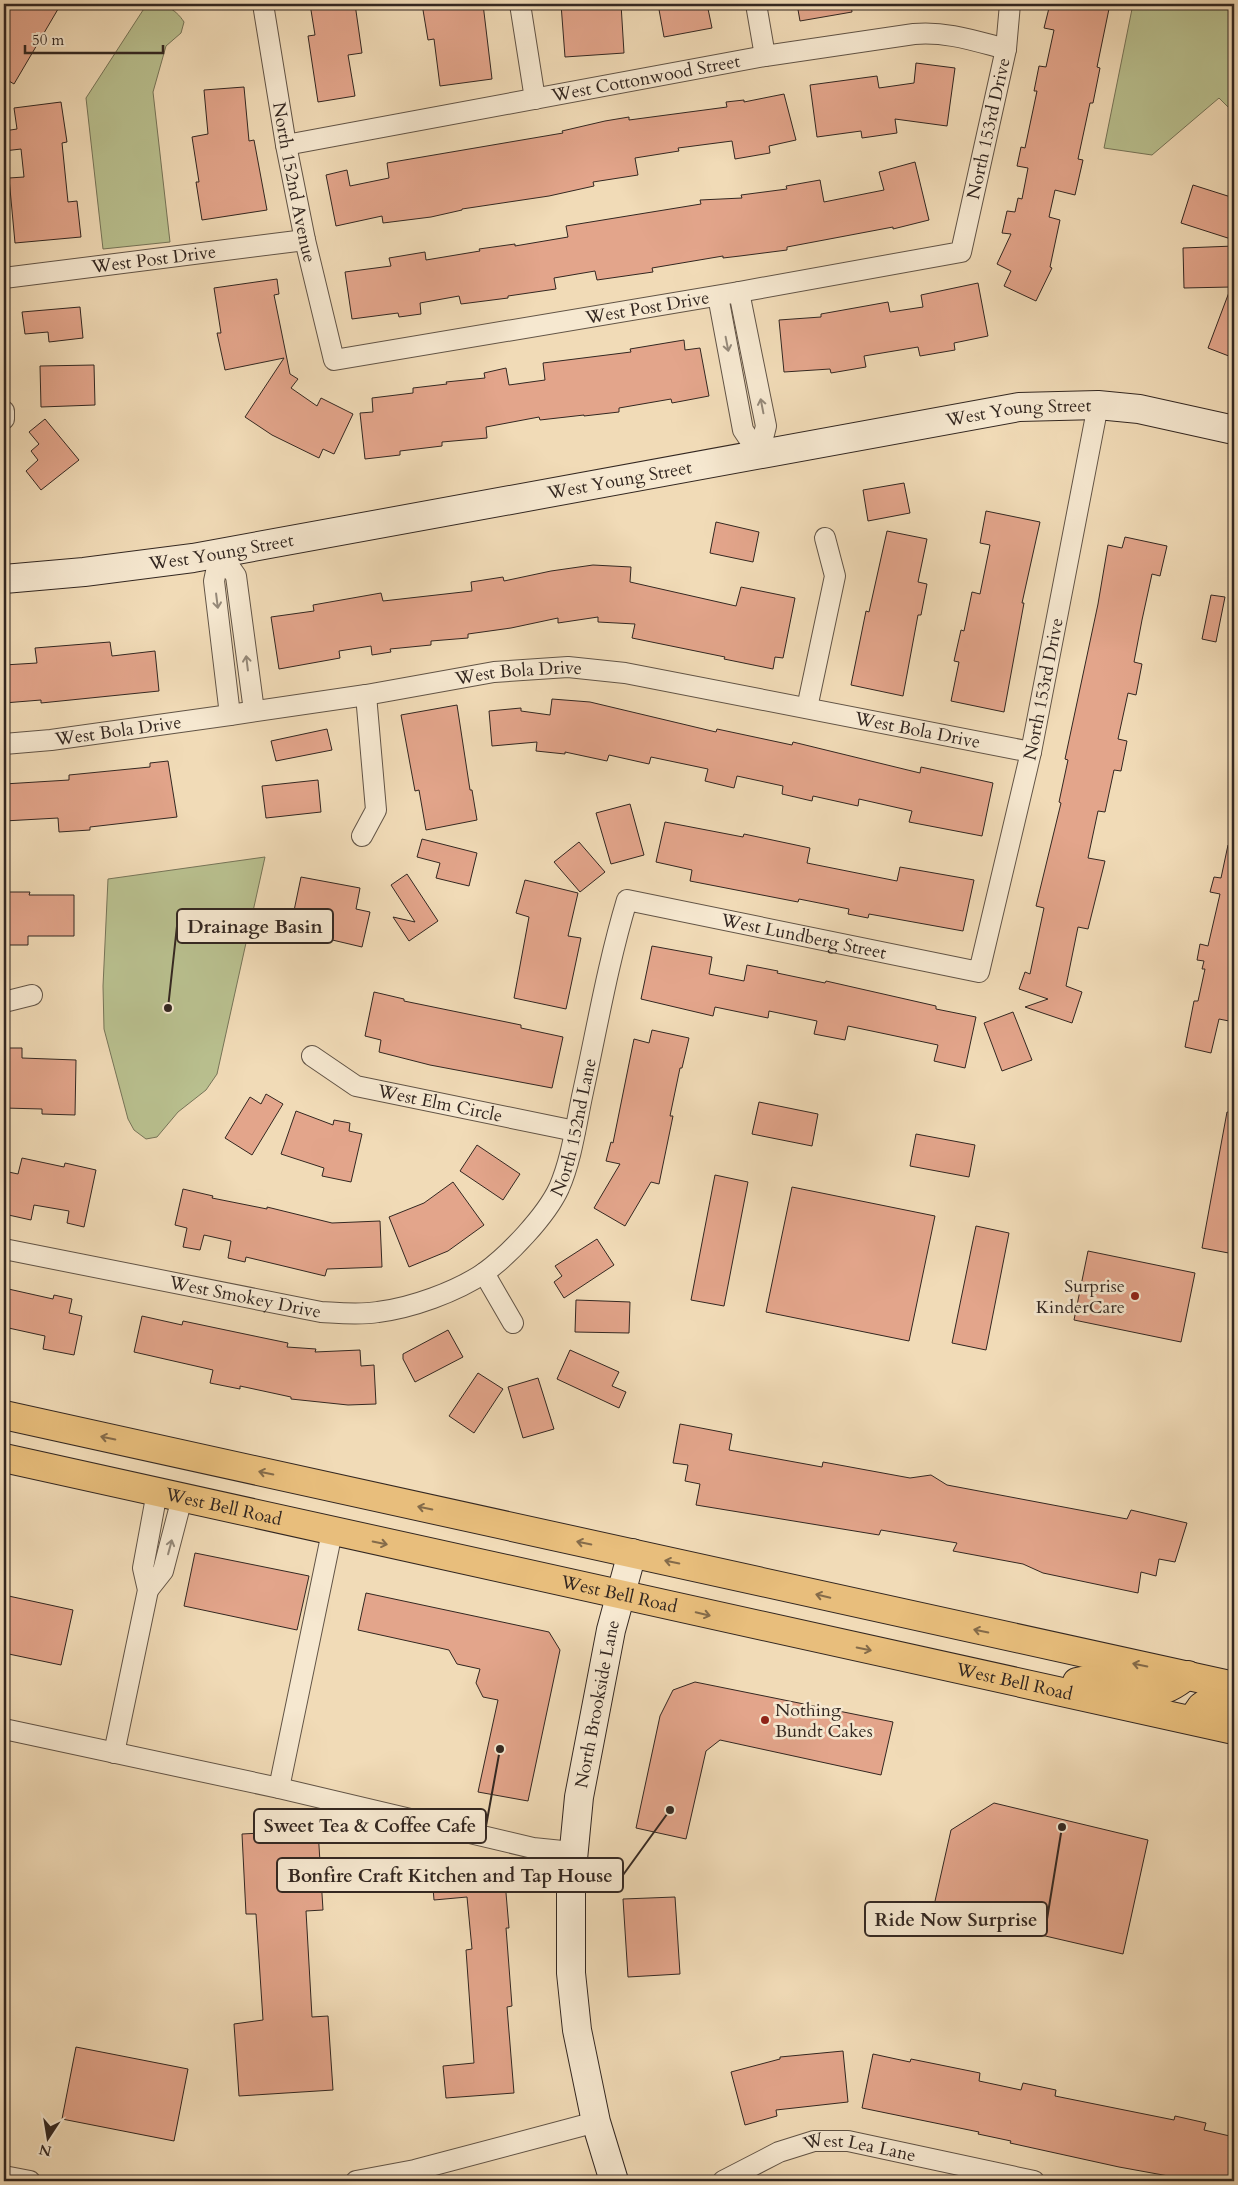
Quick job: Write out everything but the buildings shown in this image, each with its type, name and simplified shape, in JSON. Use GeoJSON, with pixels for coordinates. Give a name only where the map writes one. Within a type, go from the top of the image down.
{"type":"FeatureCollection","features":[{"type":"Feature","properties":{"kind":"main road"},"geometry":{"type":"LineString","coordinates":[[4,1415],[1234,1686]]}},
{"type":"Feature","properties":{"kind":"main road","name":"West Bell Road"},"geometry":{"type":"LineString","coordinates":[[4,1458],[1234,1730]]}},
{"type":"Feature","properties":{"kind":"main road"},"geometry":{"type":"LineString","coordinates":[[1061,1691],[1076,1682],[1087,1679],[1153,1691],[1164,1690],[1188,1675]]}},
{"type":"Feature","properties":{"kind":"main road"},"geometry":{"type":"LineString","coordinates":[[1192,1720],[1201,1707],[1208,1702],[1234,1706]]}},
{"type":"Feature","properties":{"kind":"street","name":"North 152nd Avenue"},"geometry":{"type":"LineString","coordinates":[[264,4],[286,145],[305,240],[334,360]]}},
{"type":"Feature","properties":{"kind":"street"},"geometry":{"type":"LineString","coordinates":[[520,4],[535,99]]}},
{"type":"Feature","properties":{"kind":"street"},"geometry":{"type":"LineString","coordinates":[[756,4],[765,56]]}},
{"type":"Feature","properties":{"kind":"street","name":"North 153rd Drive"},"geometry":{"type":"LineString","coordinates":[[961,252],[1006,48],[1010,4]]}},
{"type":"Feature","properties":{"kind":"street","name":"West Cottonwood Street"},"geometry":{"type":"LineString","coordinates":[[286,145],[765,56],[930,33],[951,35],[1006,48]]}},
{"type":"Feature","properties":{"kind":"street","name":"West Post Drive"},"geometry":{"type":"LineString","coordinates":[[4,278],[305,240]]}},
{"type":"Feature","properties":{"kind":"street","name":"West Post Drive"},"geometry":{"type":"LineString","coordinates":[[334,360],[718,296],[961,252]]}},
{"type":"Feature","properties":{"kind":"street"},"geometry":{"type":"LineString","coordinates":[[739,292],[766,426],[760,454]]}},
{"type":"Feature","properties":{"kind":"street"},"geometry":{"type":"LineString","coordinates":[[718,296],[743,430],[760,454]]}},
{"type":"Feature","properties":{"kind":"street","name":"West Young Street"},"geometry":{"type":"LineString","coordinates":[[4,579],[93,571],[220,553],[1018,406],[1053,404],[1098,405],[1139,409],[1234,430]]}},
{"type":"Feature","properties":{"kind":"street","name":"North 153rd Drive"},"geometry":{"type":"LineString","coordinates":[[979,972],[1031,752],[1098,405]]}},
{"type":"Feature","properties":{"kind":"street"},"geometry":{"type":"LineString","coordinates":[[807,708],[835,576],[825,538]]}},
{"type":"Feature","properties":{"kind":"street"},"geometry":{"type":"LineString","coordinates":[[220,553],[236,576],[254,711]]}},
{"type":"Feature","properties":{"kind":"street"},"geometry":{"type":"LineString","coordinates":[[220,553],[214,580],[230,715]]}},
{"type":"Feature","properties":{"kind":"street","name":"West Bola Drive"},"geometry":{"type":"LineString","coordinates":[[4,744],[51,740],[230,715],[366,695],[494,672],[568,667],[625,673],[1031,752]]}},
{"type":"Feature","properties":{"kind":"street"},"geometry":{"type":"LineString","coordinates":[[362,836],[376,810],[366,695]]}},
{"type":"Feature","properties":{"kind":"street","name":"West Lundberg Street"},"geometry":{"type":"LineString","coordinates":[[627,900],[979,972]]}},
{"type":"Feature","properties":{"kind":"street","name":"North 152nd Lane"},"geometry":{"type":"LineString","coordinates":[[484,1273],[519,1241],[540,1217],[558,1188],[575,1131],[616,934],[627,900]]}},
{"type":"Feature","properties":{"kind":"street"},"geometry":{"type":"LineString","coordinates":[[4,1002],[32,995]]}},
{"type":"Feature","properties":{"kind":"street","name":"West Elm Circle"},"geometry":{"type":"LineString","coordinates":[[312,1056],[356,1086],[575,1131]]}},
{"type":"Feature","properties":{"kind":"street","name":"West Smokey Drive"},"geometry":{"type":"LineString","coordinates":[[4,1248],[321,1312],[350,1314],[379,1312],[439,1296],[484,1273]]}},
{"type":"Feature","properties":{"kind":"street"},"geometry":{"type":"LineString","coordinates":[[484,1273],[513,1323]]}},
{"type":"Feature","properties":{"kind":"street"},"geometry":{"type":"LineString","coordinates":[[114,1753],[148,1590],[143,1568],[170,1495]]}},
{"type":"Feature","properties":{"kind":"street"},"geometry":{"type":"LineString","coordinates":[[279,1788],[332,1532]]}},
{"type":"Feature","properties":{"kind":"street","name":"North Brookside Lane"},"geometry":{"type":"LineString","coordinates":[[614,2181],[596,2122],[582,2058],[571,1973],[570,1911],[572,1852],[579,1797],[611,1630],[632,1553]]}},
{"type":"Feature","properties":{"kind":"street"},"geometry":{"type":"LineString","coordinates":[[4,1729],[279,1788],[533,1848],[572,1852]]}},
{"type":"Feature","properties":{"kind":"street"},"geometry":{"type":"LineString","coordinates":[[356,2181],[414,2170],[596,2122]]}},
{"type":"Feature","properties":{"kind":"street","name":"West Lea Lane"},"geometry":{"type":"LineString","coordinates":[[723,2181],[779,2152],[814,2140],[848,2141],[973,2175],[1034,2181]]}},
{"type":"Feature","properties":{"kind":"street"},"geometry":{"type":"LineString","coordinates":[[4,2176],[30,2181]]}},
{"type":"Feature","properties":{"kind":"green space"},"geometry":{"type":"Polygon","coordinates":[[[147,4],[159,5],[173,10],[184,22],[181,33],[166,46],[153,92],[170,242],[103,249],[86,98],[147,4]]]}},
{"type":"Feature","properties":{"kind":"green space"},"geometry":{"type":"Polygon","coordinates":[[[1133,4],[1234,4],[1234,113],[1219,98],[1152,155],[1104,148],[1133,4]]]}},
{"type":"Feature","properties":{"kind":"green space"},"geometry":{"type":"Polygon","coordinates":[[[265,857],[217,1074],[206,1090],[178,1112],[157,1137],[146,1139],[134,1130],[128,1119],[104,1029],[103,986],[108,879],[265,857]]]}},
{"type":"Feature","properties":{"kind":"place","name":"Drainage Basin"},"geometry":{"type":"Point","coordinates":[168,1008]}},
{"type":"Feature","properties":{"kind":"place","name":"Surprise KinderCare"},"geometry":{"type":"Point","coordinates":[1135,1296]}},
{"type":"Feature","properties":{"kind":"place","name":"Nothing Bundt Cakes"},"geometry":{"type":"Point","coordinates":[765,1720]}},
{"type":"Feature","properties":{"kind":"place","name":"Sweet Tea & Coffee Cafe"},"geometry":{"type":"Point","coordinates":[500,1749]}},
{"type":"Feature","properties":{"kind":"place","name":"Bonfire Craft Kitchen and Tap House"},"geometry":{"type":"Point","coordinates":[670,1810]}},
{"type":"Feature","properties":{"kind":"place","name":"Ride Now Surprise"},"geometry":{"type":"Point","coordinates":[1062,1827]}}]}
